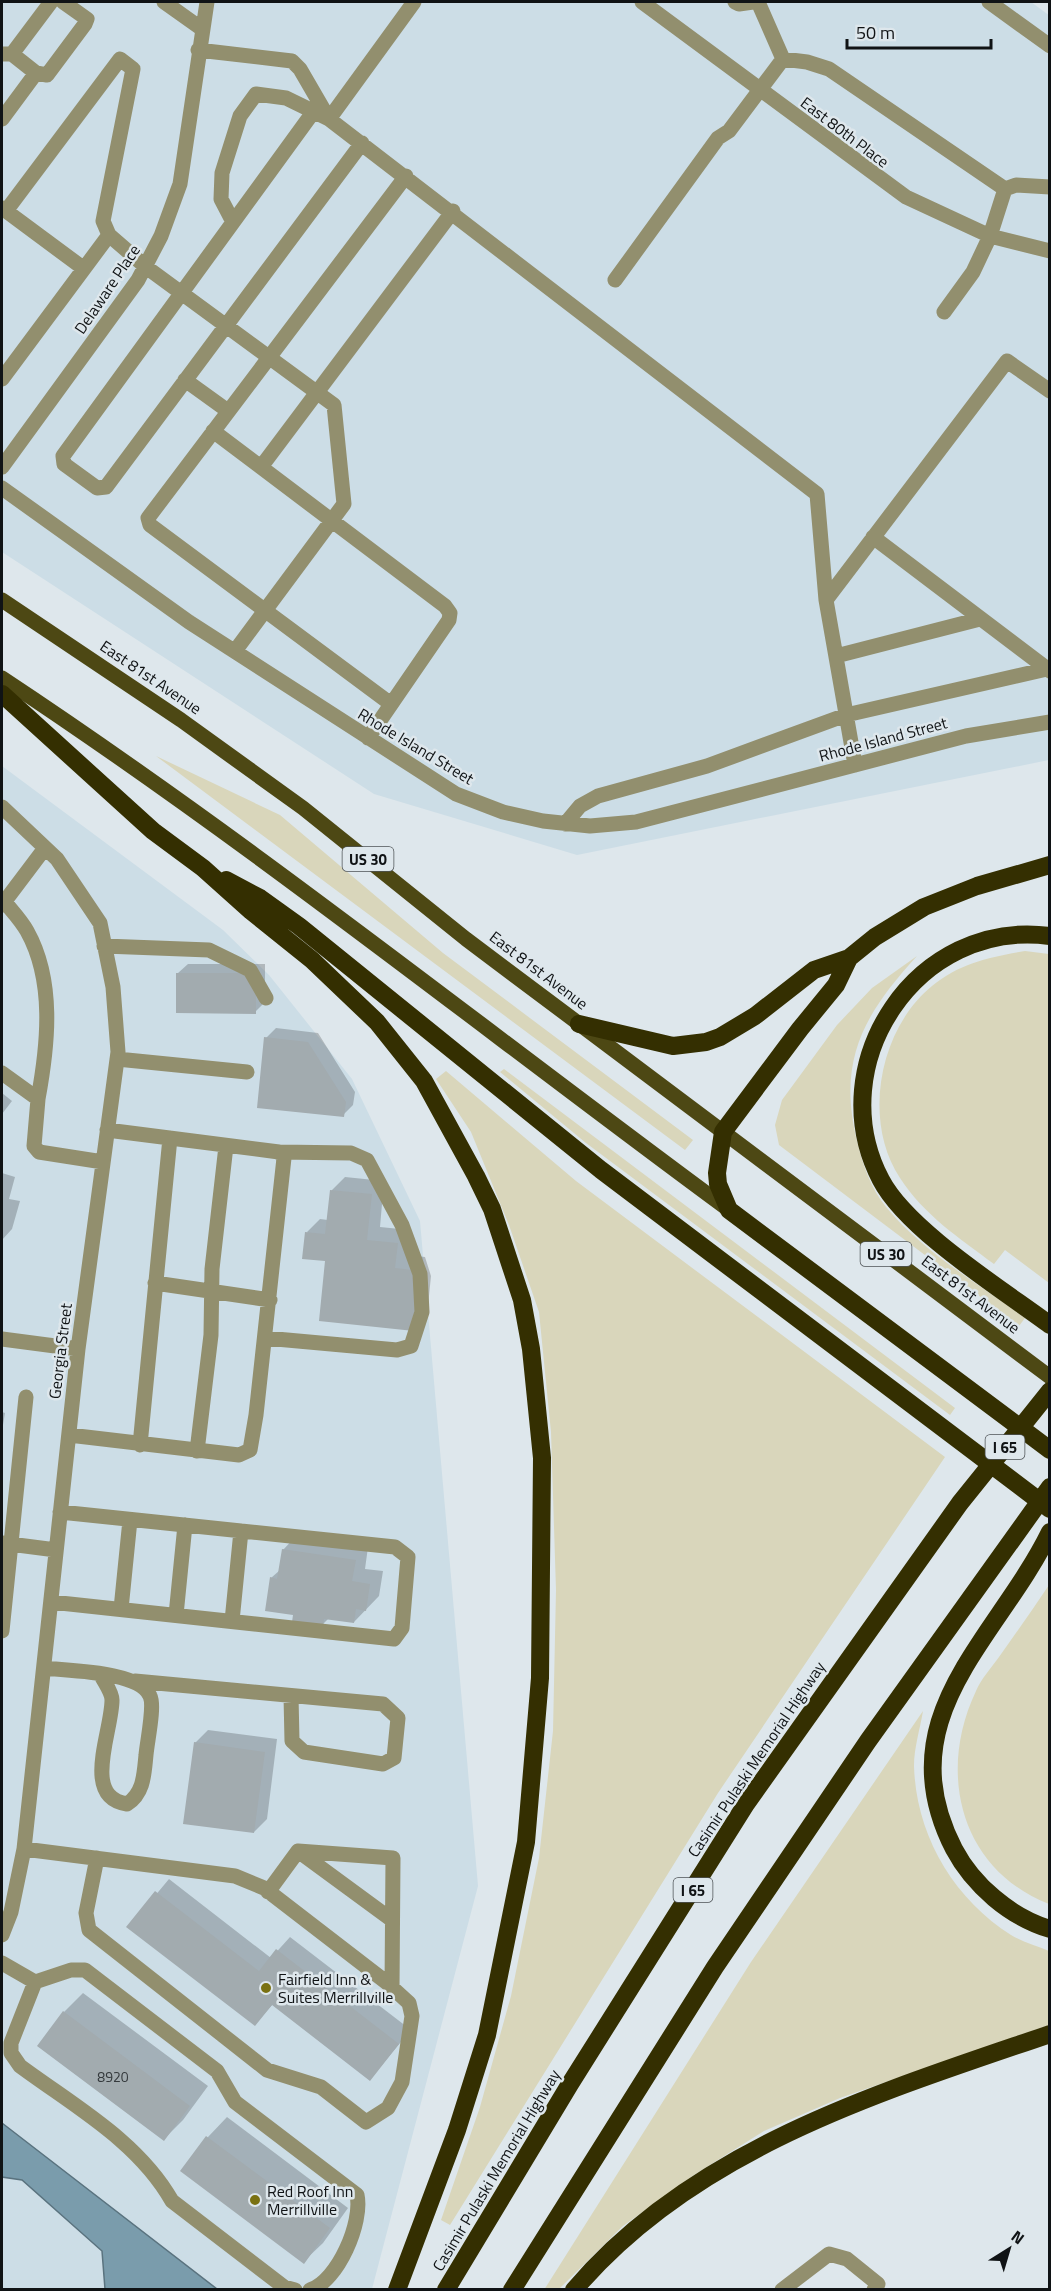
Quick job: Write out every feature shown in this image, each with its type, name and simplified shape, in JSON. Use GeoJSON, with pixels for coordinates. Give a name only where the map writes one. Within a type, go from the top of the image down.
{"type":"FeatureCollection","features":[{"type":"Feature","properties":{"kind":"highway"},"geometry":{"type":"LineString","coordinates":[[2,694],[153,831],[203,868],[346,991],[377,1022],[424,1081],[492,1209],[522,1300],[531,1349],[542,1458],[540,1667],[526,1842],[487,2035],[454,2140],[397,2289]]}},
{"type":"Feature","properties":{"kind":"highway"},"geometry":{"type":"LineString","coordinates":[[579,1024],[655,1044],[673,1046],[706,1042],[743,1025],[814,970],[849,958],[875,937],[924,908],[968,889],[1050,865]]}},
{"type":"Feature","properties":{"kind":"highway"},"geometry":{"type":"LineString","coordinates":[[203,868],[260,898],[299,926],[601,1170],[1050,1509]]}},
{"type":"Feature","properties":{"kind":"highway"},"geometry":{"type":"LineString","coordinates":[[1050,936],[1035,934],[982,942],[959,949],[917,978],[885,1018],[873,1042],[862,1095],[870,1156],[882,1182],[896,1202],[924,1229],[1050,1325]]}},
{"type":"Feature","properties":{"kind":"highway"},"geometry":{"type":"LineString","coordinates":[[849,958],[836,985],[723,1132],[717,1173],[718,1184],[729,1210],[1050,1450]]}},
{"type":"Feature","properties":{"kind":"highway","name":"Casimir Pulaski Memorial Highway"},"geometry":{"type":"LineString","coordinates":[[446,2289],[570,2084],[746,1804],[960,1503],[1050,1391]]}},
{"type":"Feature","properties":{"kind":"highway"},"geometry":{"type":"LineString","coordinates":[[512,2289],[715,1967],[875,1731],[1050,1487]]}},
{"type":"Feature","properties":{"kind":"highway"},"geometry":{"type":"LineString","coordinates":[[1050,1532],[1036,1559],[952,1685],[937,1729],[933,1765],[940,1817],[962,1863],[985,1890],[1009,1909],[1050,1929]]}},
{"type":"Feature","properties":{"kind":"highway"},"geometry":{"type":"LineString","coordinates":[[574,2289],[618,2245],[655,2215],[701,2181],[754,2149],[857,2103],[1050,2034]]}},
{"type":"Feature","properties":{"kind":"main road","name":"East 81st Avenue"},"geometry":{"type":"LineString","coordinates":[[2,600],[181,720],[303,808],[466,939],[1050,1377]]}},
{"type":"Feature","properties":{"kind":"main road"},"geometry":{"type":"LineString","coordinates":[[2,678],[93,738],[215,825],[729,1210]]}},
{"type":"Feature","properties":{"kind":"street"},"geometry":{"type":"LineString","coordinates":[[51,2],[7,54],[36,73],[47,75],[87,19],[63,2]]}},
{"type":"Feature","properties":{"kind":"street"},"geometry":{"type":"LineString","coordinates":[[164,2],[202,29]]}},
{"type":"Feature","properties":{"kind":"street","name":"Delaware Place"},"geometry":{"type":"LineString","coordinates":[[2,467],[146,267],[168,220],[180,184],[198,50],[207,2]]}},
{"type":"Feature","properties":{"kind":"street"},"geometry":{"type":"LineString","coordinates":[[329,119],[414,2]]}},
{"type":"Feature","properties":{"kind":"street","name":"East 80th Place"},"geometry":{"type":"LineString","coordinates":[[642,2],[906,197],[990,236],[1050,251]]}},
{"type":"Feature","properties":{"kind":"street"},"geometry":{"type":"LineString","coordinates":[[735,2],[739,4],[753,2]]}},
{"type":"Feature","properties":{"kind":"street"},"geometry":{"type":"LineString","coordinates":[[758,2],[783,59]]}},
{"type":"Feature","properties":{"kind":"street"},"geometry":{"type":"LineString","coordinates":[[989,2],[1050,46]]}},
{"type":"Feature","properties":{"kind":"street"},"geometry":{"type":"LineString","coordinates":[[198,50],[292,61],[300,69],[329,119]]}},
{"type":"Feature","properties":{"kind":"street"},"geometry":{"type":"LineString","coordinates":[[615,280],[718,138],[729,131],[783,59]]}},
{"type":"Feature","properties":{"kind":"street"},"geometry":{"type":"LineString","coordinates":[[783,59],[807,62],[829,69],[1005,189]]}},
{"type":"Feature","properties":{"kind":"street"},"geometry":{"type":"LineString","coordinates":[[83,268],[4,209],[120,60],[133,69],[103,221],[109,235],[146,267],[334,405],[344,504],[235,651]]}},
{"type":"Feature","properties":{"kind":"street"},"geometry":{"type":"LineString","coordinates":[[2,119],[36,73]]}},
{"type":"Feature","properties":{"kind":"street"},"geometry":{"type":"LineString","coordinates":[[233,222],[221,199],[222,172],[240,116],[256,94],[286,98],[329,119],[362,143],[818,494],[826,600],[855,765]]}},
{"type":"Feature","properties":{"kind":"street"},"geometry":{"type":"LineString","coordinates":[[314,111],[63,456],[64,464],[97,488],[106,487],[362,143]]}},
{"type":"Feature","properties":{"kind":"street"},"geometry":{"type":"LineString","coordinates":[[391,704],[150,525],[149,514],[406,176]]}},
{"type":"Feature","properties":{"kind":"street"},"geometry":{"type":"LineString","coordinates":[[1005,189],[1016,185],[1050,187]]}},
{"type":"Feature","properties":{"kind":"street"},"geometry":{"type":"LineString","coordinates":[[944,312],[974,272],[990,236],[1005,189]]}},
{"type":"Feature","properties":{"kind":"street"},"geometry":{"type":"LineString","coordinates":[[261,467],[453,211]]}},
{"type":"Feature","properties":{"kind":"street"},"geometry":{"type":"LineString","coordinates":[[2,380],[109,235]]}},
{"type":"Feature","properties":{"kind":"street"},"geometry":{"type":"LineString","coordinates":[[826,600],[1007,361],[1050,391]]}},
{"type":"Feature","properties":{"kind":"street"},"geometry":{"type":"LineString","coordinates":[[185,380],[228,411]]}},
{"type":"Feature","properties":{"kind":"street"},"geometry":{"type":"LineString","coordinates":[[213,431],[445,606],[450,613],[449,620],[368,738]]}},
{"type":"Feature","properties":{"kind":"street","name":"Rhode Island Street"},"geometry":{"type":"LineString","coordinates":[[2,488],[235,651],[368,738],[456,794],[503,812],[565,824],[590,826],[636,822],[966,736],[1050,722]]}},
{"type":"Feature","properties":{"kind":"street"},"geometry":{"type":"LineString","coordinates":[[873,537],[1048,670]]}},
{"type":"Feature","properties":{"kind":"street"},"geometry":{"type":"LineString","coordinates":[[836,656],[980,619]]}},
{"type":"Feature","properties":{"kind":"street"},"geometry":{"type":"LineString","coordinates":[[565,824],[580,806],[598,796],[707,766],[846,715],[1048,670]]}},
{"type":"Feature","properties":{"kind":"street","name":"Georgia Street"},"geometry":{"type":"LineString","coordinates":[[2,807],[57,860],[99,923],[113,987],[117,1059],[78,1349],[24,1849],[11,1912],[2,1935]]}},
{"type":"Feature","properties":{"kind":"street"},"geometry":{"type":"LineString","coordinates":[[45,848],[3,903],[27,930],[43,977],[47,1019],[45,1059],[38,1099],[34,1146],[39,1152],[103,1162]]}},
{"type":"Feature","properties":{"kind":"street"},"geometry":{"type":"LineString","coordinates":[[104,946],[209,950],[250,970],[266,998]]}},
{"type":"Feature","properties":{"kind":"street"},"geometry":{"type":"LineString","coordinates":[[117,1059],[247,1072]]}},
{"type":"Feature","properties":{"kind":"street"},"geometry":{"type":"LineString","coordinates":[[2,1073],[38,1099]]}},
{"type":"Feature","properties":{"kind":"street"},"geometry":{"type":"LineString","coordinates":[[107,1130],[279,1152],[351,1153],[367,1161],[402,1225],[420,1274],[422,1312],[411,1346],[397,1350],[265,1338]]}},
{"type":"Feature","properties":{"kind":"street"},"geometry":{"type":"LineString","coordinates":[[140,1445],[170,1138]]}},
{"type":"Feature","properties":{"kind":"street"},"geometry":{"type":"LineString","coordinates":[[197,1451],[211,1335],[212,1293],[226,1146]]}},
{"type":"Feature","properties":{"kind":"street"},"geometry":{"type":"LineString","coordinates":[[69,1435],[239,1455],[250,1450],[284,1179],[284,1158],[279,1152]]}},
{"type":"Feature","properties":{"kind":"street"},"geometry":{"type":"LineString","coordinates":[[155,1283],[270,1300]]}},
{"type":"Feature","properties":{"kind":"street"},"geometry":{"type":"LineString","coordinates":[[2,1340],[78,1349]]}},
{"type":"Feature","properties":{"kind":"street"},"geometry":{"type":"LineString","coordinates":[[2,1631],[7,1544],[26,1397]]}},
{"type":"Feature","properties":{"kind":"street"},"geometry":{"type":"LineString","coordinates":[[51,1602],[394,1639],[402,1628],[408,1557],[395,1547],[60,1512]]}},
{"type":"Feature","properties":{"kind":"street"},"geometry":{"type":"LineString","coordinates":[[121,1609],[130,1520]]}},
{"type":"Feature","properties":{"kind":"street"},"geometry":{"type":"LineString","coordinates":[[176,1615],[185,1526]]}},
{"type":"Feature","properties":{"kind":"street"},"geometry":{"type":"LineString","coordinates":[[232,1621],[241,1531]]}},
{"type":"Feature","properties":{"kind":"street"},"geometry":{"type":"LineString","coordinates":[[7,1544],[56,1550]]}},
{"type":"Feature","properties":{"kind":"street"},"geometry":{"type":"LineString","coordinates":[[44,1668],[135,1681],[383,1704],[398,1718],[394,1758],[383,1764],[304,1752],[292,1741],[291,1696]]}},
{"type":"Feature","properties":{"kind":"street"},"geometry":{"type":"LineString","coordinates":[[100,1675],[112,1697],[101,1782],[107,1796],[116,1802],[127,1804],[136,1798],[144,1780],[152,1698],[144,1686],[135,1681]]}},
{"type":"Feature","properties":{"kind":"street"},"geometry":{"type":"LineString","coordinates":[[24,1849],[97,1858],[235,1876],[268,1892],[409,2003],[412,2016],[402,2082],[388,2108],[366,2122],[321,2087],[267,2070],[89,1930],[86,1913],[97,1858]]}},
{"type":"Feature","properties":{"kind":"street"},"geometry":{"type":"LineString","coordinates":[[268,1892],[298,1851]]}},
{"type":"Feature","properties":{"kind":"street"},"geometry":{"type":"LineString","coordinates":[[298,1851],[393,1858],[392,1988]]}},
{"type":"Feature","properties":{"kind":"street"},"geometry":{"type":"LineString","coordinates":[[298,1851],[393,1920]]}},
{"type":"Feature","properties":{"kind":"street"},"geometry":{"type":"LineString","coordinates":[[2,1963],[35,1982],[72,1970],[85,1970],[217,2071],[235,2102],[357,2195],[359,2205],[355,2229],[338,2265],[320,2287],[310,2289]]}},
{"type":"Feature","properties":{"kind":"street"},"geometry":{"type":"LineString","coordinates":[[35,1982],[12,2043],[11,2053],[20,2066],[133,2148],[163,2185],[172,2201],[284,2287],[296,2289]]}},
{"type":"Feature","properties":{"kind":"street"},"geometry":{"type":"LineString","coordinates":[[782,2289],[829,2254],[847,2259],[878,2284],[874,2289]]}},
{"type":"Feature","properties":{"kind":"shaded area"},"geometry":{"type":"Polygon","coordinates":[[[2,2],[1031,2],[1050,16],[1049,760],[577,855],[374,794],[2,552],[2,2]]]}},
{"type":"Feature","properties":{"kind":"shaded area"},"geometry":{"type":"Polygon","coordinates":[[[156,756],[280,815],[443,953],[693,1140],[685,1150],[156,756]]]}},
{"type":"Feature","properties":{"kind":"shaded area"},"geometry":{"type":"Polygon","coordinates":[[[2,766],[223,930],[269,975],[352,1079],[420,1221],[478,1886],[372,2289],[2,2289],[2,766]]]}},
{"type":"Feature","properties":{"kind":"shaded area"},"geometry":{"type":"Polygon","coordinates":[[[1025,951],[1049,954],[1049,1283],[1005,1250],[994,1264],[931,1215],[909,1191],[888,1155],[879,1104],[882,1077],[889,1051],[899,1026],[914,1004],[932,986],[965,966],[1025,951]]]}},
{"type":"Feature","properties":{"kind":"shaded area"},"geometry":{"type":"Polygon","coordinates":[[[917,956],[882,998],[869,1019],[853,1062],[850,1086],[859,1150],[868,1176],[886,1207],[934,1253],[1025,1318],[1019,1326],[779,1145],[775,1125],[782,1100],[837,1025],[872,988],[917,956]]]}},
{"type":"Feature","properties":{"kind":"shaded area"},"geometry":{"type":"Polygon","coordinates":[[[504,1069],[955,1408],[950,1415],[586,1143],[500,1072],[504,1069]]]}},
{"type":"Feature","properties":{"kind":"shaded area"},"geometry":{"type":"Polygon","coordinates":[[[446,1071],[576,1181],[945,1457],[718,1793],[450,2225],[441,2220],[480,2107],[511,1996],[539,1858],[553,1731],[556,1590],[551,1432],[539,1312],[509,1225],[471,1132],[436,1079],[446,1071]]]}},
{"type":"Feature","properties":{"kind":"shaded area"},"geometry":{"type":"Polygon","coordinates":[[[1049,1585],[1050,1904],[1019,1888],[995,1867],[977,1843],[965,1815],[958,1785],[958,1754],[964,1722],[976,1691],[1049,1585]]]}},
{"type":"Feature","properties":{"kind":"shaded area"},"geometry":{"type":"Polygon","coordinates":[[[923,1711],[914,1766],[916,1792],[930,1840],[955,1883],[990,1920],[1011,1935],[1049,1951],[1049,2025],[840,2098],[764,2131],[694,2175],[623,2226],[559,2289],[544,2290],[751,1962],[923,1711]]]}},
{"type":"Feature","properties":{"kind":"water"},"geometry":{"type":"Polygon","coordinates":[[[2,2123],[217,2289],[105,2289],[102,2251],[22,2180],[2,2177],[2,2123]]]}},
{"type":"Feature","properties":{"kind":"building"},"geometry":{"type":"Polygon","coordinates":[[[176,973],[256,973],[256,1014],[176,1013],[176,973]]]}},
{"type":"Feature","properties":{"kind":"building"},"geometry":{"type":"Polygon","coordinates":[[[264,1037],[308,1042],[346,1102],[344,1117],[257,1108],[264,1037]]]}},
{"type":"Feature","properties":{"kind":"building"},"geometry":{"type":"Polygon","coordinates":[[[330,1190],[372,1194],[367,1240],[398,1243],[395,1268],[412,1270],[418,1289],[414,1331],[319,1321],[325,1261],[302,1259],[305,1232],[325,1234],[330,1190]]]}},
{"type":"Feature","properties":{"kind":"building"},"geometry":{"type":"Polygon","coordinates":[[[282,1549],[356,1560],[352,1581],[370,1584],[366,1611],[356,1609],[354,1623],[324,1619],[323,1626],[292,1622],[293,1615],[265,1611],[270,1577],[277,1579],[282,1549]]]}},
{"type":"Feature","properties":{"kind":"building"},"geometry":{"type":"Polygon","coordinates":[[[194,1742],[265,1752],[254,1833],[183,1824],[194,1742]]]}},
{"type":"Feature","properties":{"kind":"building","name":"Fairfield Inn & Suites Merrillville"},"geometry":{"type":"Polygon","coordinates":[[[155,1891],[259,1971],[276,1949],[399,2044],[370,2081],[272,2005],[255,2026],[126,1927],[155,1891]]]}},
{"type":"Feature","properties":{"kind":"building"},"geometry":{"type":"Polygon","coordinates":[[[63,2011],[190,2106],[164,2141],[37,2046],[63,2011]]]}},
{"type":"Feature","properties":{"kind":"building","name":"Red Roof Inn Merrillville"},"geometry":{"type":"Polygon","coordinates":[[[206,2136],[330,2228],[304,2264],[180,2171],[206,2136]]]}},
{"type":"Feature","properties":{"kind":"place","name":"Fairfield Inn & Suites Merrillville"},"geometry":{"type":"Point","coordinates":[266,1988]}},
{"type":"Feature","properties":{"kind":"place","name":"Red Roof Inn Merrillville"},"geometry":{"type":"Point","coordinates":[255,2200]}}]}
